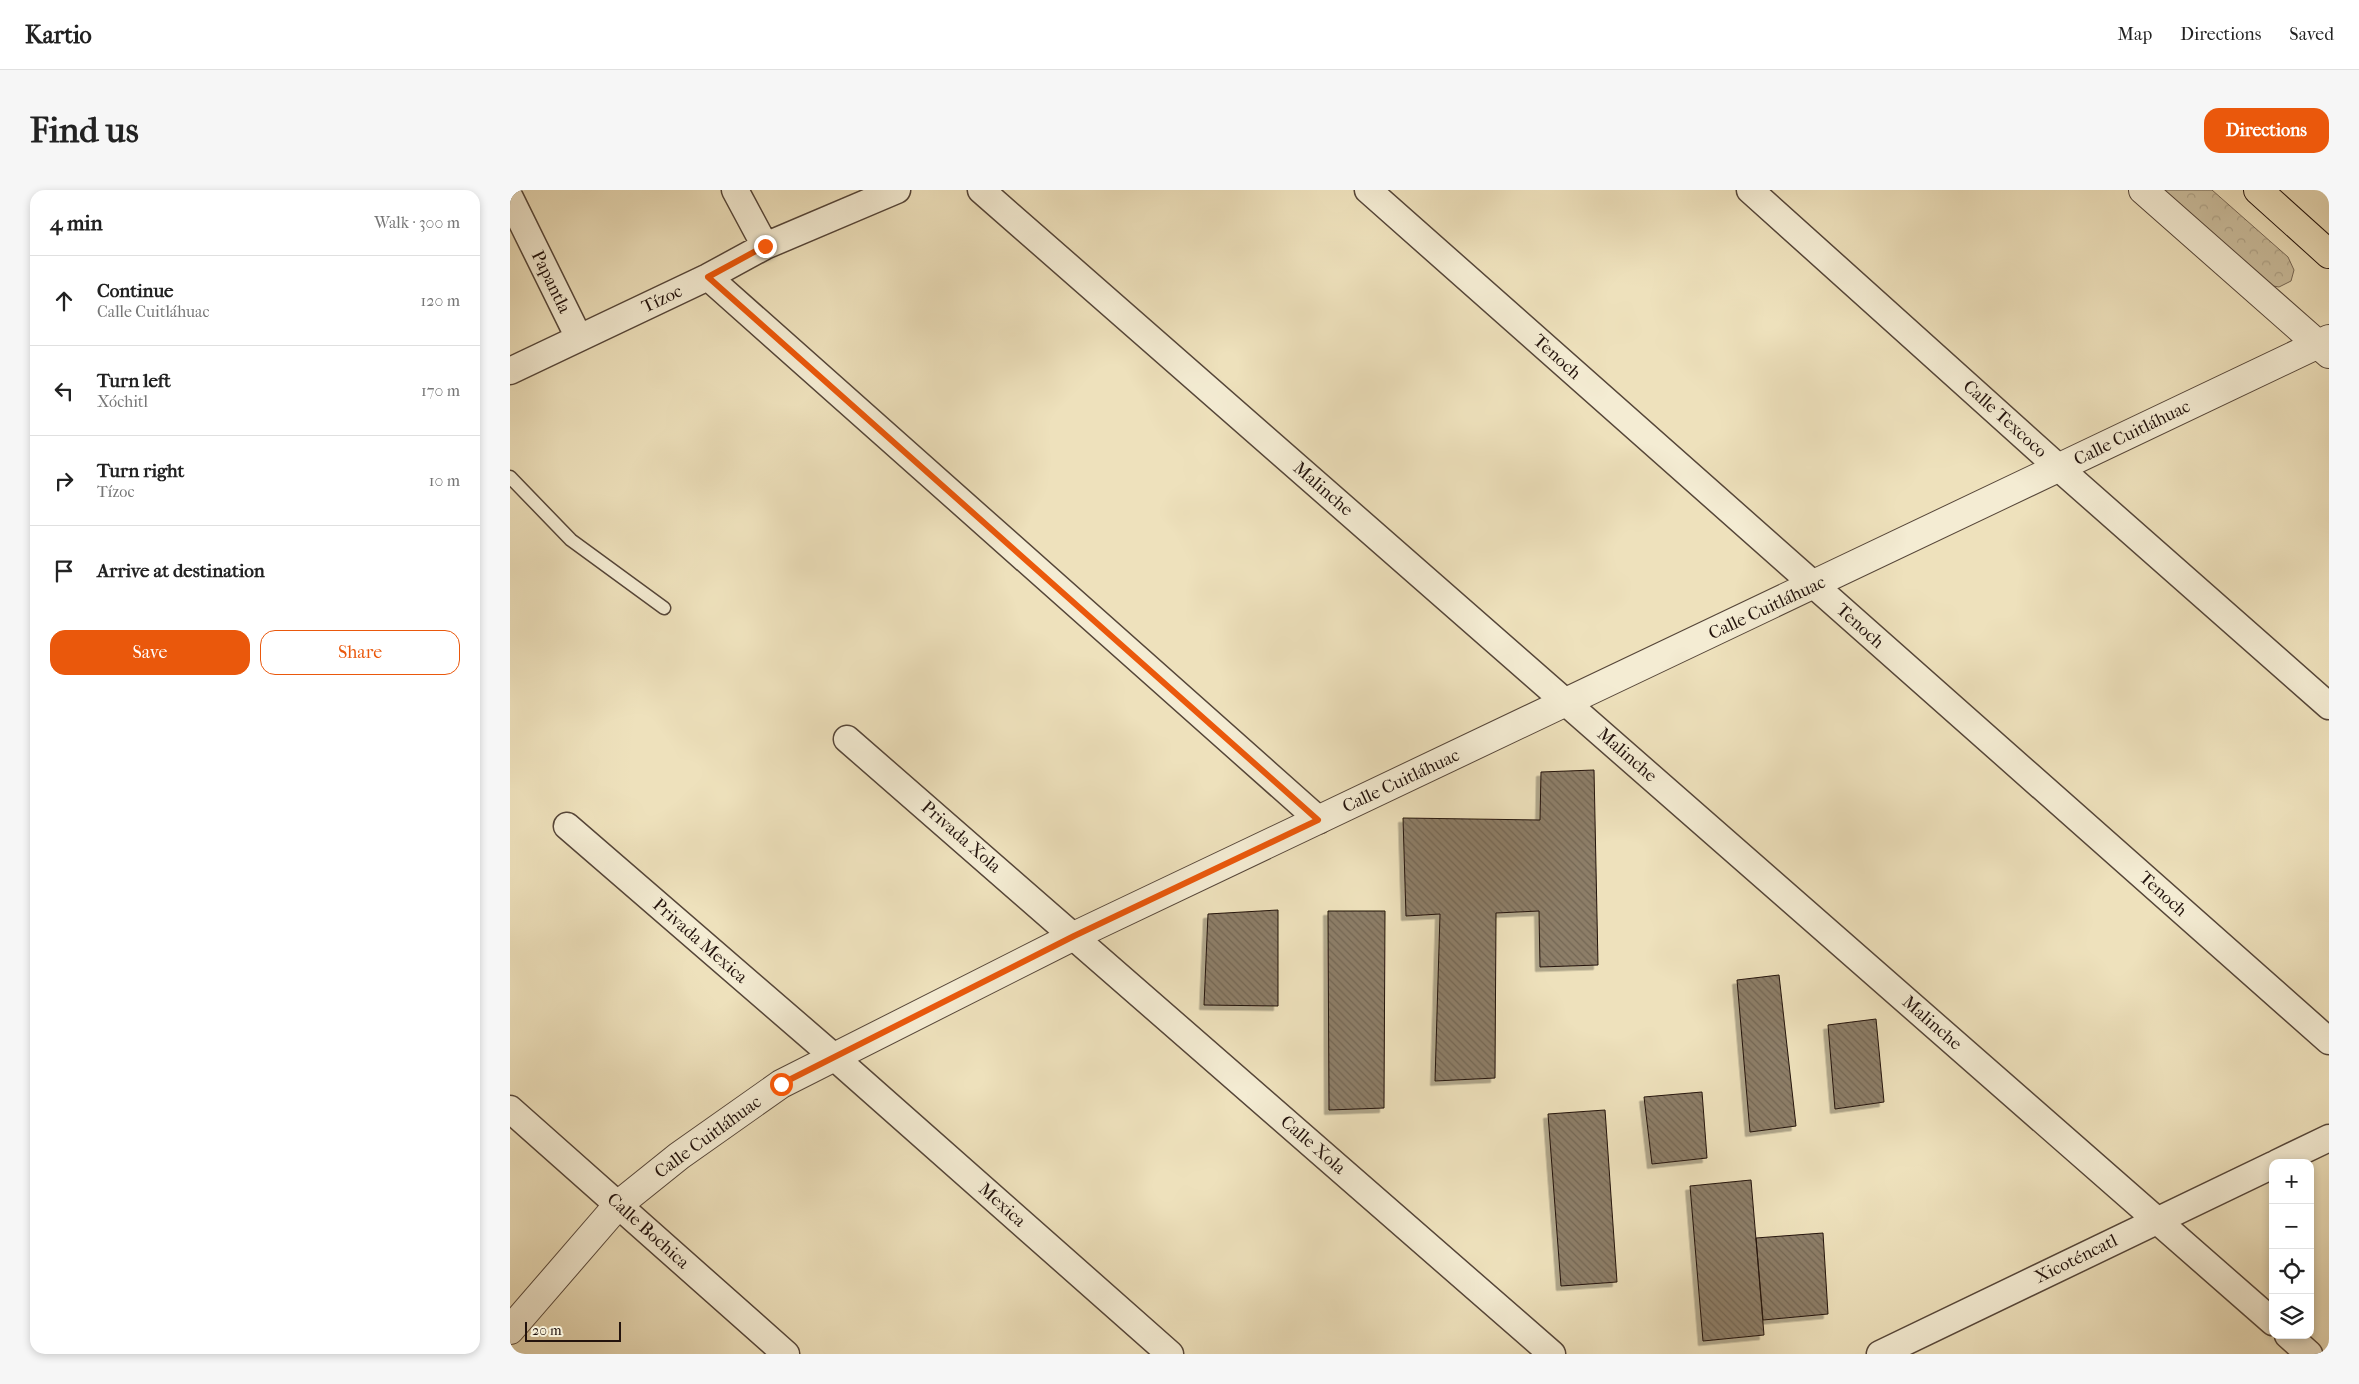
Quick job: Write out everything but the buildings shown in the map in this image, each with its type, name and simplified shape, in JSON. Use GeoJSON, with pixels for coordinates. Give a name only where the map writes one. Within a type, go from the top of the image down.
{"type":"FeatureCollection","features":[{"type":"Feature","properties":{"kind":"main road"},"geometry":{"type":"LineString","coordinates":[[2258,190],[2329,254]]}},
{"type":"Feature","properties":{"kind":"street"},"geometry":{"type":"LineString","coordinates":[[735,190],[765,246]]}},
{"type":"Feature","properties":{"kind":"street","name":"Tízoc"},"geometry":{"type":"LineString","coordinates":[[510,371],[708,277],[765,246],[897,190]]}},
{"type":"Feature","properties":{"kind":"street","name":"Malinche"},"geometry":{"type":"LineString","coordinates":[[981,190],[2269,1318]]}},
{"type":"Feature","properties":{"kind":"street","name":"Tenoch"},"geometry":{"type":"LineString","coordinates":[[1368,190],[2329,1041]]}},
{"type":"Feature","properties":{"kind":"street","name":"Calle Texcoco"},"geometry":{"type":"LineString","coordinates":[[1750,190],[2059,468],[2329,706]]}},
{"type":"Feature","properties":{"kind":"street"},"geometry":{"type":"LineString","coordinates":[[2143,190],[2325,346]]}},
{"type":"Feature","properties":{"kind":"street","name":"Papantla"},"geometry":{"type":"LineString","coordinates":[[510,198],[579,338]]}},
{"type":"Feature","properties":{"kind":"street"},"geometry":{"type":"LineString","coordinates":[[708,277],[1318,820]]}},
{"type":"Feature","properties":{"kind":"street","name":"Calle Cuitláhuac"},"geometry":{"type":"LineString","coordinates":[[510,1330],[618,1205],[720,1126],[781,1084],[1074,936],[2059,468],[2325,346]]}},
{"type":"Feature","properties":{"kind":"street","name":"Privada Xola"},"geometry":{"type":"LineString","coordinates":[[847,738],[1074,936]]}},
{"type":"Feature","properties":{"kind":"street","name":"Privada Mexica"},"geometry":{"type":"LineString","coordinates":[[567,826],[834,1056]]}},
{"type":"Feature","properties":{"kind":"street","name":"Calle Xola"},"geometry":{"type":"LineString","coordinates":[[1074,936],[1552,1354]]}},
{"type":"Feature","properties":{"kind":"street","name":"Mexica"},"geometry":{"type":"LineString","coordinates":[[834,1056],[1170,1354]]}},
{"type":"Feature","properties":{"kind":"street","name":"Calle Bochica"},"geometry":{"type":"LineString","coordinates":[[510,1109],[786,1354]]}},
{"type":"Feature","properties":{"kind":"street"},"geometry":{"type":"LineString","coordinates":[[2285,1159],[2329,1138]]}},
{"type":"Feature","properties":{"kind":"street","name":"Xicoténcatl"},"geometry":{"type":"LineString","coordinates":[[1880,1354],[1916,1347],[2157,1220],[2269,1167]]}},
{"type":"Feature","properties":{"kind":"street"},"geometry":{"type":"LineString","coordinates":[[2293,1339],[2310,1354]]}},
{"type":"Feature","properties":{"kind":"lane"},"geometry":{"type":"LineString","coordinates":[[510,477],[571,540],[664,608]]}},
{"type":"Feature","properties":{"kind":"green space"},"geometry":{"type":"Polygon","coordinates":[[[2156,190],[2212,190],[2288,257],[2294,270],[2291,281],[2279,287],[2261,284],[2156,190]]]}},
{"type":"Feature","properties":{"kind":"route"},"geometry":{"type":"LineString","coordinates":[[765,246],[708,277],[1318,820],[1074,936],[781,1084]]}}]}
